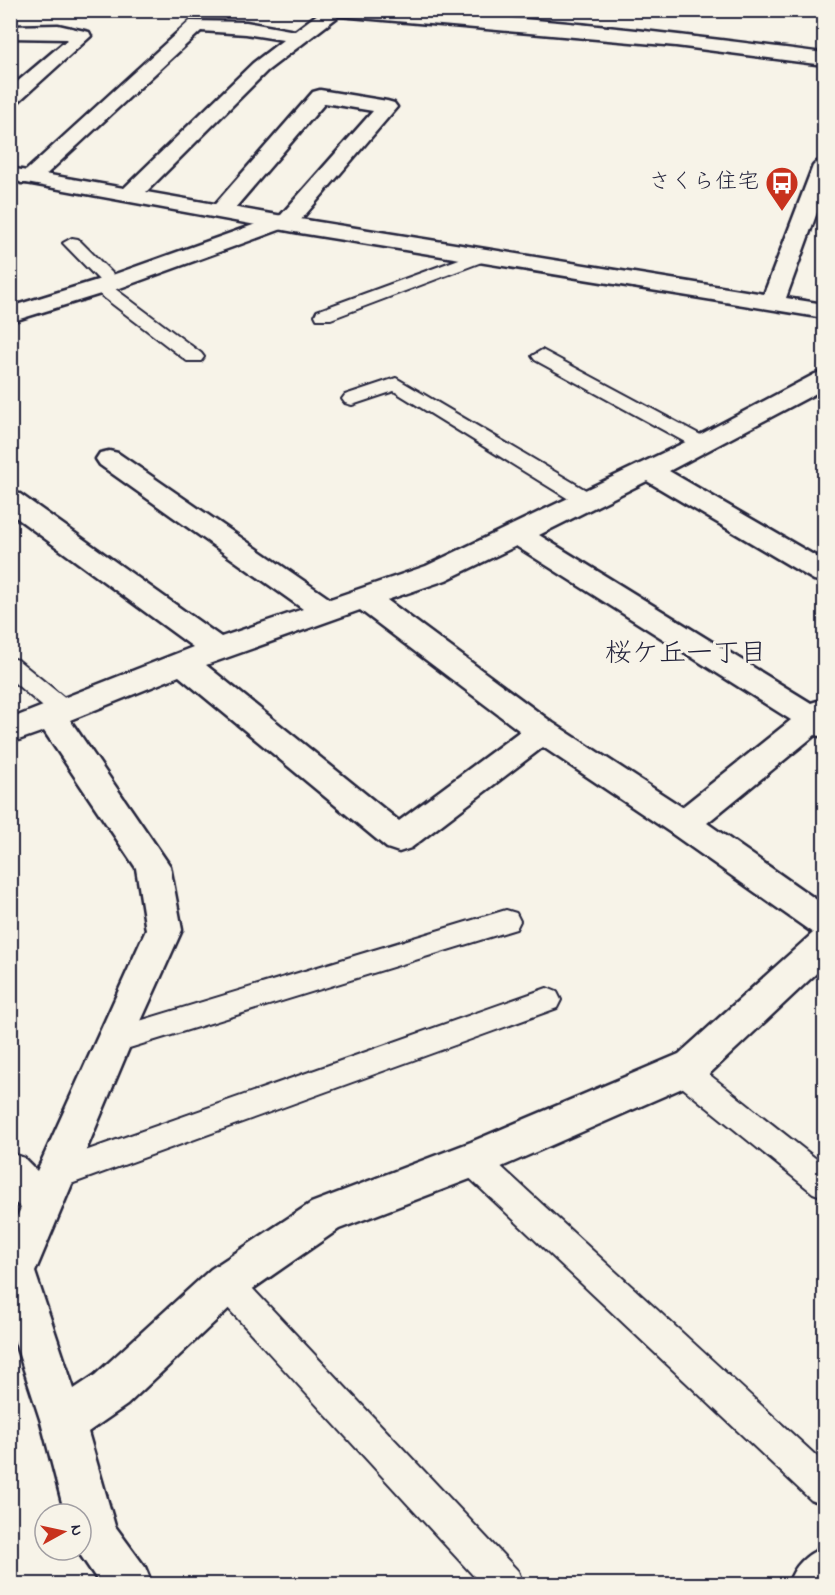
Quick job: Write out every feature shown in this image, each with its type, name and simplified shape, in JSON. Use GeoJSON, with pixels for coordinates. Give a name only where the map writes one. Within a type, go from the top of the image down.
{"type":"FeatureCollection","features":[{"type":"Feature","properties":{"kind":"street"},"geometry":{"type":"LineString","coordinates":[[130,195],[260,67],[297,37],[336,10],[676,40],[825,59]]}},
{"type":"Feature","properties":{"kind":"street"},"geometry":{"type":"LineString","coordinates":[[58,30],[72,17]]}},
{"type":"Feature","properties":{"kind":"street"},"geometry":{"type":"LineString","coordinates":[[20,176],[197,25],[246,28],[297,37]]}},
{"type":"Feature","properties":{"kind":"street"},"geometry":{"type":"LineString","coordinates":[[10,32],[58,30],[82,36],[10,99]]}},
{"type":"Feature","properties":{"kind":"street"},"geometry":{"type":"LineString","coordinates":[[10,315],[106,285],[283,223],[387,107],[320,96],[221,210]]}},
{"type":"Feature","properties":{"kind":"street"},"geometry":{"type":"LineString","coordinates":[[772,303],[825,166]]}},
{"type":"Feature","properties":{"kind":"street"},"geometry":{"type":"LineString","coordinates":[[20,176],[221,210],[283,223],[825,311]]}},
{"type":"Feature","properties":{"kind":"street"},"geometry":{"type":"LineString","coordinates":[[10,732],[217,650],[436,573],[704,444],[825,379]]}},
{"type":"Feature","properties":{"kind":"street"},"geometry":{"type":"LineString","coordinates":[[109,459],[328,612]]}},
{"type":"Feature","properties":{"kind":"street"},"geometry":{"type":"LineString","coordinates":[[649,471],[825,573]]}},
{"type":"Feature","properties":{"kind":"street"},"geometry":{"type":"LineString","coordinates":[[10,500],[217,650]]}},
{"type":"Feature","properties":{"kind":"street"},"geometry":{"type":"LineString","coordinates":[[516,533],[821,718],[683,824]]}},
{"type":"Feature","properties":{"kind":"street"},"geometry":{"type":"LineString","coordinates":[[365,599],[542,730],[825,923]]}},
{"type":"Feature","properties":{"kind":"street"},"geometry":{"type":"LineString","coordinates":[[184,664],[399,839],[542,730]]}},
{"type":"Feature","properties":{"kind":"street"},"geometry":{"type":"LineString","coordinates":[[58,713],[153,866],[164,930],[113,1041],[14,1272],[63,1422],[95,1538],[128,1584]]}},
{"type":"Feature","properties":{"kind":"street"},"geometry":{"type":"LineString","coordinates":[[63,1422],[111,1390],[226,1283],[325,1216],[472,1160],[692,1066],[825,944]]}},
{"type":"Feature","properties":{"kind":"street"},"geometry":{"type":"LineString","coordinates":[[10,1171],[50,1189]]}},
{"type":"Feature","properties":{"kind":"street"},"geometry":{"type":"LineString","coordinates":[[812,1584],[825,1571]]}},
{"type":"Feature","properties":{"kind":"lane"},"geometry":{"type":"LineString","coordinates":[[72,243],[106,285],[194,357]]}},
{"type":"Feature","properties":{"kind":"lane"},"geometry":{"type":"LineString","coordinates":[[324,315],[481,256]]}},
{"type":"Feature","properties":{"kind":"lane"},"geometry":{"type":"LineString","coordinates":[[542,356],[704,444]]}},
{"type":"Feature","properties":{"kind":"lane"},"geometry":{"type":"LineString","coordinates":[[352,399],[396,384],[588,501]]}},
{"type":"Feature","properties":{"kind":"lane"},"geometry":{"type":"LineString","coordinates":[[10,666],[58,713]]}},
{"type":"Feature","properties":{"kind":"lane"},"geometry":{"type":"LineString","coordinates":[[113,1041],[506,921]]}},
{"type":"Feature","properties":{"kind":"lane"},"geometry":{"type":"LineString","coordinates":[[50,1189],[547,1000]]}},
{"type":"Feature","properties":{"kind":"lane"},"geometry":{"type":"LineString","coordinates":[[682,1070],[825,1183]]}},
{"type":"Feature","properties":{"kind":"lane"},"geometry":{"type":"LineString","coordinates":[[472,1160],[825,1487]]}},
{"type":"Feature","properties":{"kind":"lane"},"geometry":{"type":"LineString","coordinates":[[226,1283],[505,1584]]}},
{"type":"Feature","properties":{"kind":"place","name":"さくら住宅"},"geometry":{"type":"Point","coordinates":[782,212]}},
{"type":"Feature","properties":{"kind":"district","name":"桜ケ丘一丁目"},"geometry":{"type":"Point","coordinates":[686,654]}}]}
